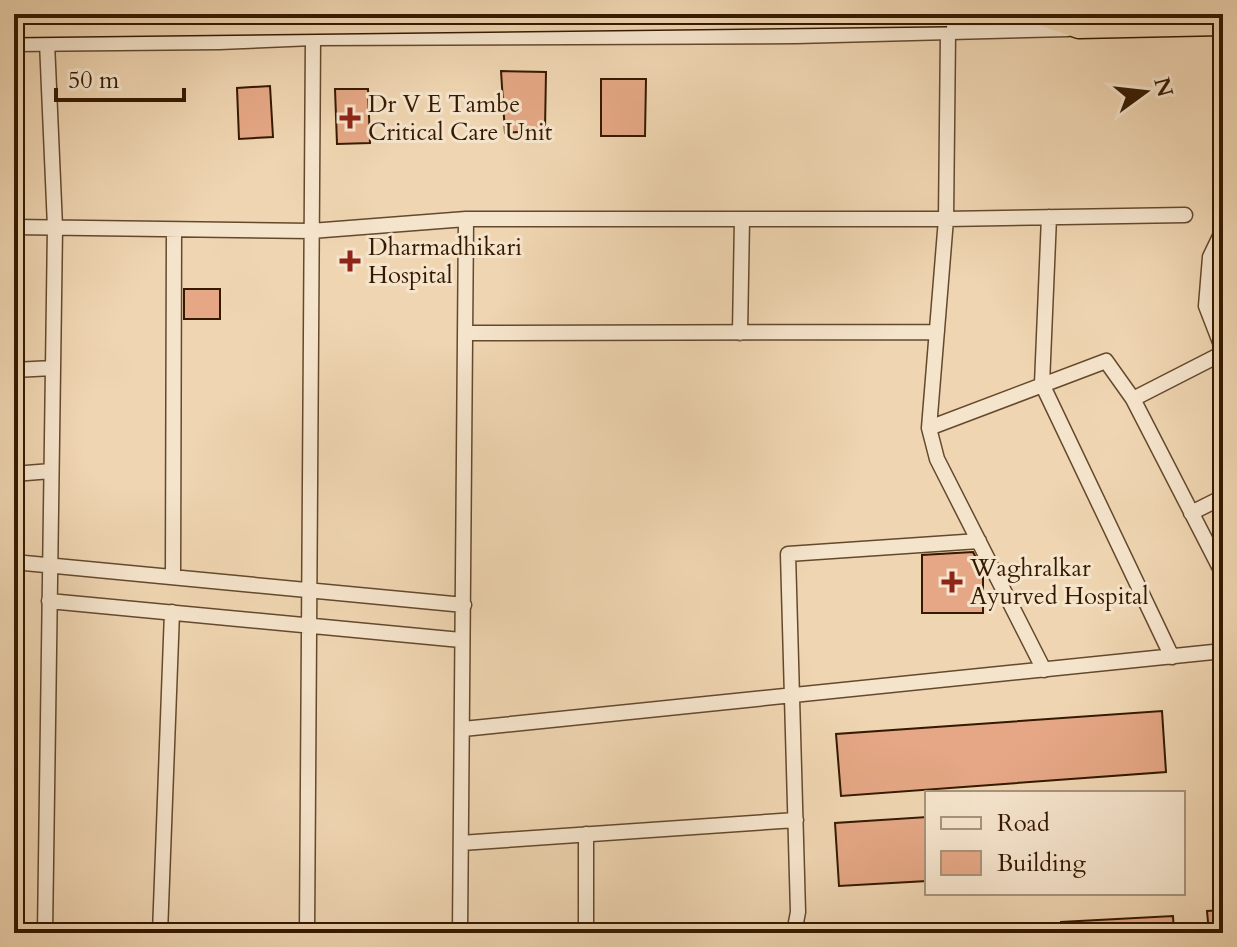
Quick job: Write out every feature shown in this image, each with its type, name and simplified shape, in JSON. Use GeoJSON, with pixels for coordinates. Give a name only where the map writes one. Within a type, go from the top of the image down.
{"type":"FeatureCollection","features":[{"type":"Feature","properties":{"kind":"highway"},"geometry":{"type":"LineString","coordinates":[[14,26],[1041,14],[1079,27],[1223,24]]}},
{"type":"Feature","properties":{"kind":"street"},"geometry":{"type":"LineString","coordinates":[[307,933],[312,14]]}},
{"type":"Feature","properties":{"kind":"street"},"geometry":{"type":"LineString","coordinates":[[14,43],[313,37],[948,32],[1079,27]]}},
{"type":"Feature","properties":{"kind":"street"},"geometry":{"type":"LineString","coordinates":[[948,32],[946,219],[929,428],[937,459],[1044,670]]}},
{"type":"Feature","properties":{"kind":"street"},"geometry":{"type":"LineString","coordinates":[[45,933],[55,227],[47,42]]}},
{"type":"Feature","properties":{"kind":"street"},"geometry":{"type":"LineString","coordinates":[[14,227],[311,231],[466,219],[946,219],[1185,215]]}},
{"type":"Feature","properties":{"kind":"street"},"geometry":{"type":"LineString","coordinates":[[1049,217],[1042,384],[1172,657]]}},
{"type":"Feature","properties":{"kind":"street"},"geometry":{"type":"LineString","coordinates":[[460,933],[466,219]]}},
{"type":"Feature","properties":{"kind":"street"},"geometry":{"type":"LineString","coordinates":[[740,333],[742,219]]}},
{"type":"Feature","properties":{"kind":"street"},"geometry":{"type":"LineString","coordinates":[[173,576],[174,230]]}},
{"type":"Feature","properties":{"kind":"street"},"geometry":{"type":"LineString","coordinates":[[1133,399],[1223,351],[1206,306],[1210,257],[1223,230]]}},
{"type":"Feature","properties":{"kind":"street"},"geometry":{"type":"LineString","coordinates":[[465,333],[937,332]]}},
{"type":"Feature","properties":{"kind":"street"},"geometry":{"type":"LineString","coordinates":[[929,428],[1106,361],[1133,399],[1223,574]]}},
{"type":"Feature","properties":{"kind":"street"},"geometry":{"type":"LineString","coordinates":[[14,370],[53,368]]}},
{"type":"Feature","properties":{"kind":"street"},"geometry":{"type":"LineString","coordinates":[[14,474],[51,471]]}},
{"type":"Feature","properties":{"kind":"street"},"geometry":{"type":"LineString","coordinates":[[1191,513],[1223,497]]}},
{"type":"Feature","properties":{"kind":"street"},"geometry":{"type":"LineString","coordinates":[[794,933],[798,912],[788,554],[979,541]]}},
{"type":"Feature","properties":{"kind":"street"},"geometry":{"type":"LineString","coordinates":[[14,562],[173,576],[309,595],[464,605]]}},
{"type":"Feature","properties":{"kind":"street"},"geometry":{"type":"LineString","coordinates":[[49,598],[461,640]]}},
{"type":"Feature","properties":{"kind":"street"},"geometry":{"type":"LineString","coordinates":[[160,933],[172,612]]}},
{"type":"Feature","properties":{"kind":"street"},"geometry":{"type":"LineString","coordinates":[[463,729],[1223,651]]}},
{"type":"Feature","properties":{"kind":"street"},"geometry":{"type":"LineString","coordinates":[[461,843],[796,820]]}},
{"type":"Feature","properties":{"kind":"street"},"geometry":{"type":"LineString","coordinates":[[586,834],[586,933]]}},
{"type":"Feature","properties":{"kind":"building"},"geometry":{"type":"Polygon","coordinates":[[[501,71],[546,72],[545,130],[505,133],[501,71]]]}},
{"type":"Feature","properties":{"kind":"building"},"geometry":{"type":"Polygon","coordinates":[[[601,79],[646,79],[645,136],[601,136],[601,79]]]}},
{"type":"Feature","properties":{"kind":"building"},"geometry":{"type":"Polygon","coordinates":[[[270,86],[273,137],[239,139],[237,88],[270,86]]]}},
{"type":"Feature","properties":{"kind":"building"},"geometry":{"type":"Polygon","coordinates":[[[335,89],[368,89],[370,143],[337,144],[335,89]]]}},
{"type":"Feature","properties":{"kind":"building"},"geometry":{"type":"Polygon","coordinates":[[[184,289],[220,289],[220,319],[184,319],[184,289]]]}},
{"type":"Feature","properties":{"kind":"building"},"geometry":{"type":"Polygon","coordinates":[[[973,552],[983,571],[983,613],[922,613],[922,555],[973,552]]]}},
{"type":"Feature","properties":{"kind":"building"},"geometry":{"type":"Polygon","coordinates":[[[1162,711],[1166,772],[841,796],[836,734],[1162,711]]]}},
{"type":"Feature","properties":{"kind":"building"},"geometry":{"type":"Polygon","coordinates":[[[925,817],[925,881],[839,886],[835,823],[925,817]]]}},
{"type":"Feature","properties":{"kind":"building"},"geometry":{"type":"Polygon","coordinates":[[[1223,910],[1223,933],[1209,933],[1207,911],[1223,910]]]}},
{"type":"Feature","properties":{"kind":"building"},"geometry":{"type":"Polygon","coordinates":[[[1173,916],[1174,933],[1062,933],[1061,922],[1173,916]]]}},
{"type":"Feature","properties":{"kind":"place","name":"Dr V E Tambe Critical Care Unit"},"geometry":{"type":"Point","coordinates":[350,118]}},
{"type":"Feature","properties":{"kind":"place","name":"Dharmadhikari Hospital"},"geometry":{"type":"Point","coordinates":[350,261]}},
{"type":"Feature","properties":{"kind":"place","name":"Waghralkar Ayurved Hospital"},"geometry":{"type":"Point","coordinates":[952,582]}}]}
